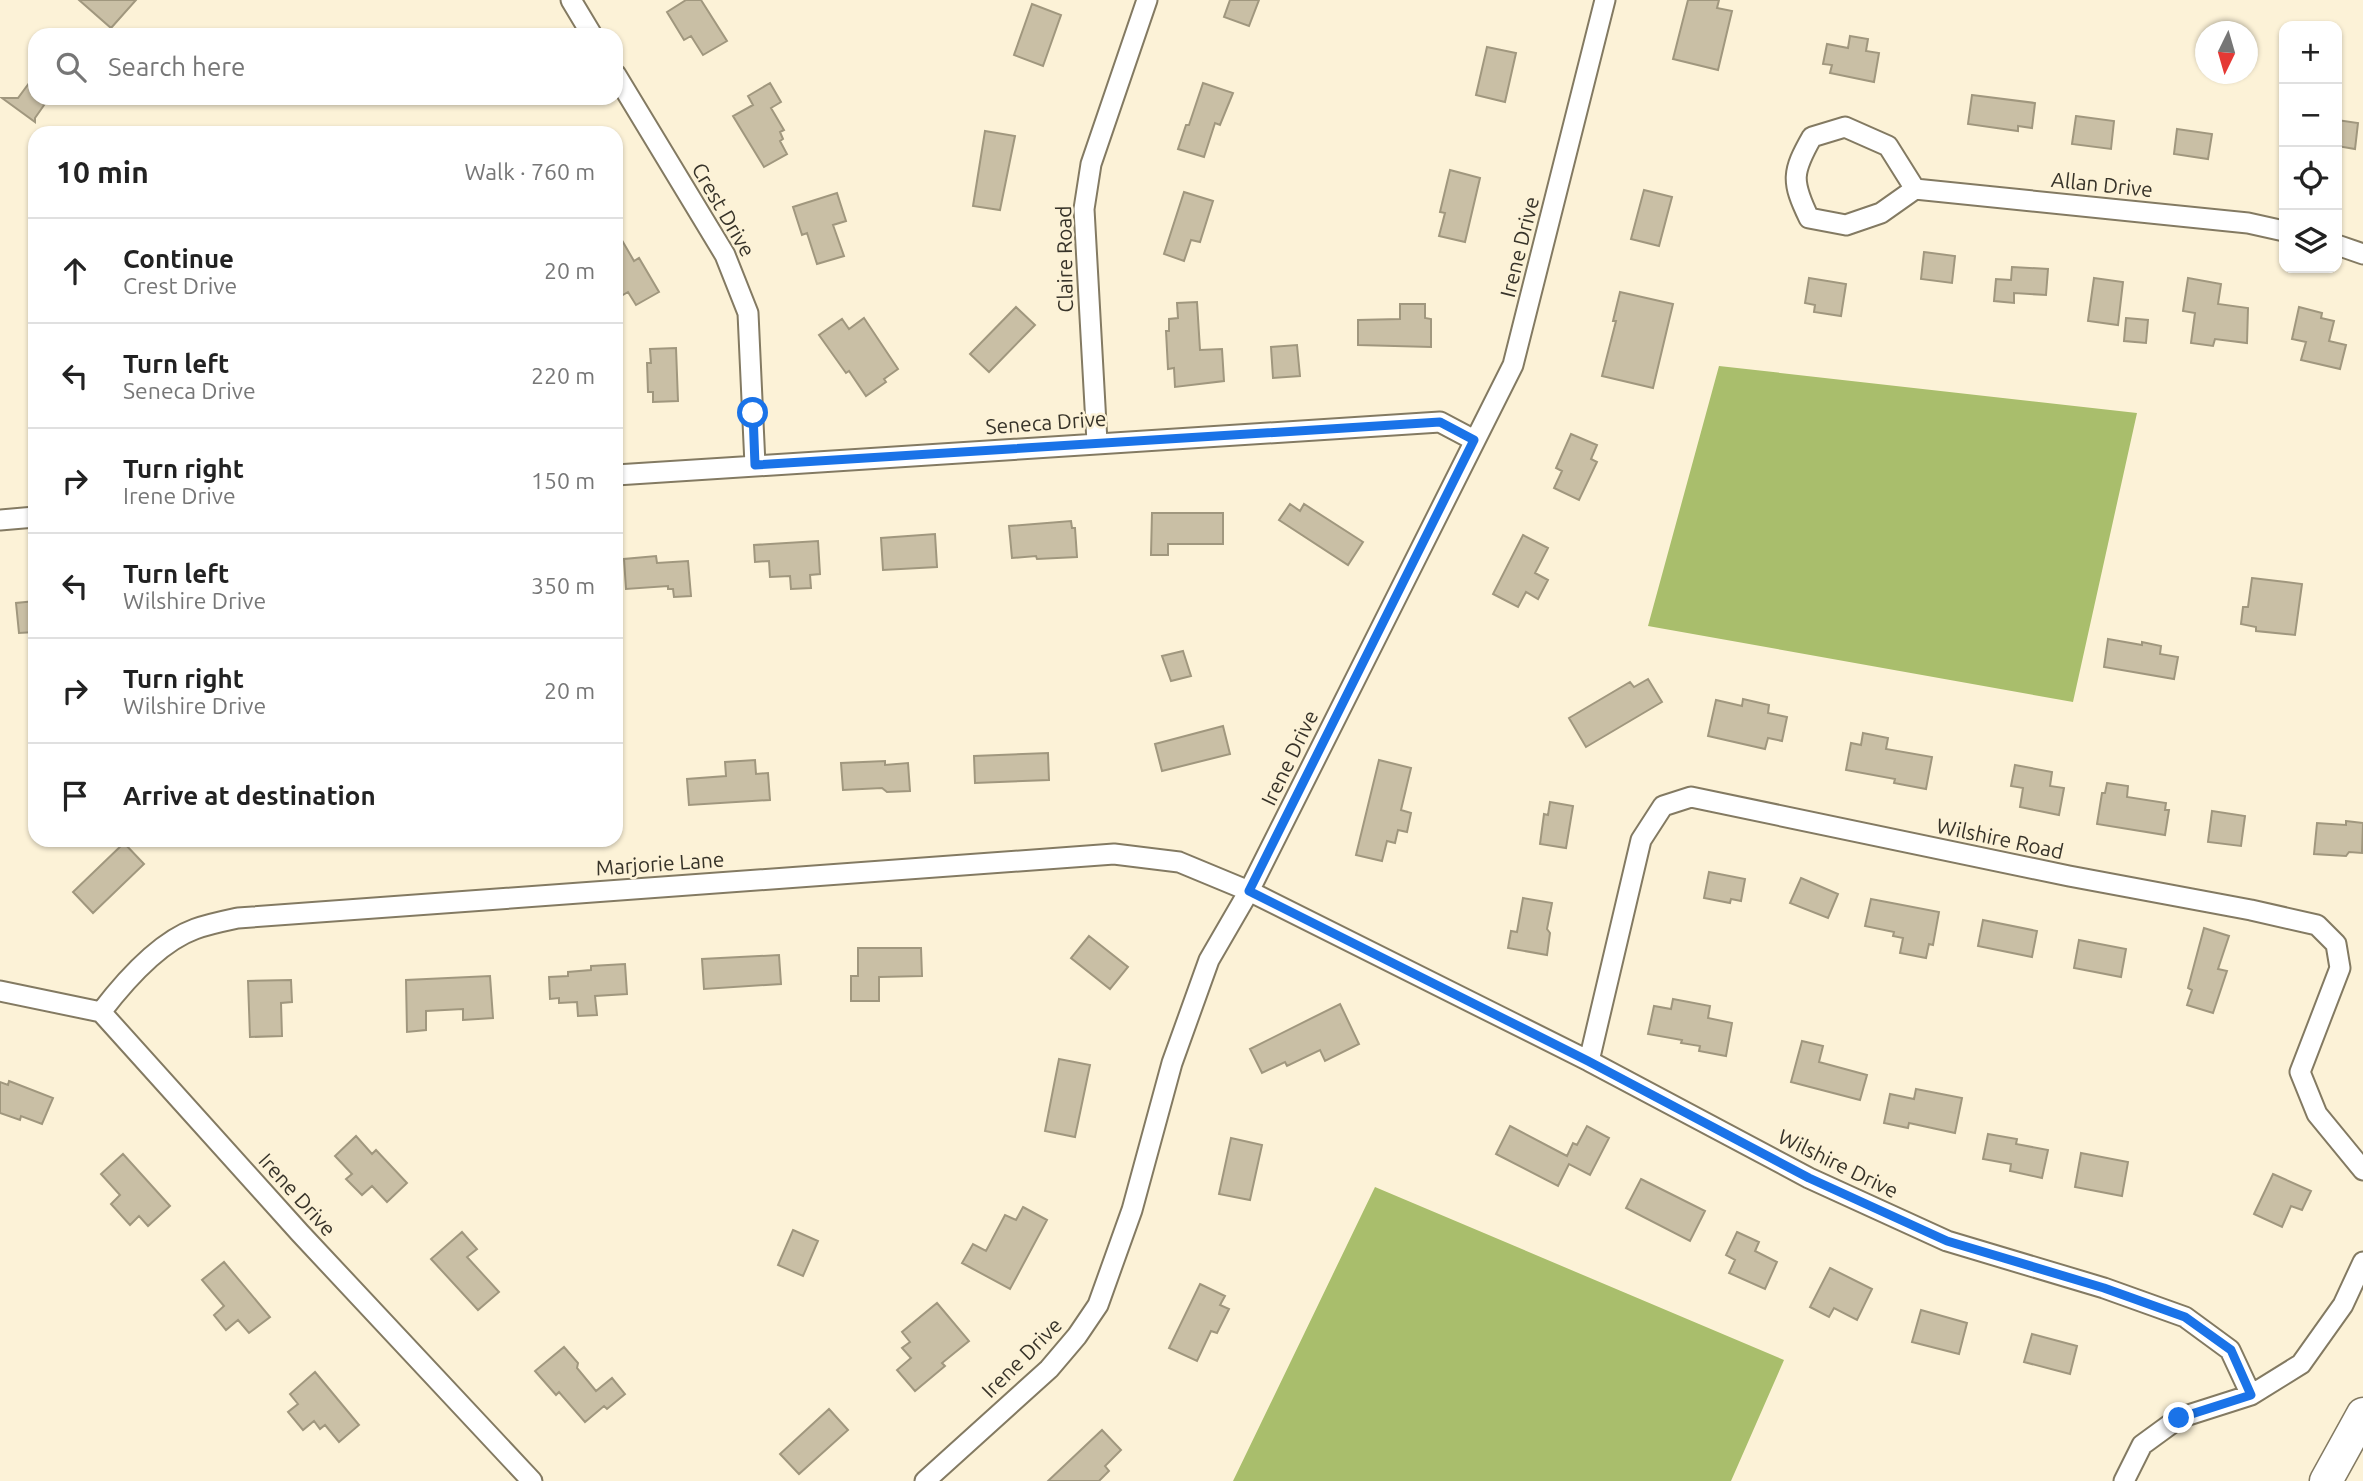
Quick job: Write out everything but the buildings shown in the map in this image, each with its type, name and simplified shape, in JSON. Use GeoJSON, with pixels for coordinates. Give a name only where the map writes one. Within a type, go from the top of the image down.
{"type":"FeatureCollection","features":[{"type":"Feature","properties":{"kind":"main road"},"geometry":{"type":"LineString","coordinates":[[2326,1481],[2363,1413]]}},
{"type":"Feature","properties":{"kind":"street"},"geometry":{"type":"LineString","coordinates":[[570,0],[588,28]]}},
{"type":"Feature","properties":{"kind":"street","name":"Claire Road"},"geometry":{"type":"LineString","coordinates":[[1097,442],[1084,209],[1091,164],[1147,0]]}},
{"type":"Feature","properties":{"kind":"street","name":"Irene Drive"},"geometry":{"type":"LineString","coordinates":[[925,1481],[1049,1369],[1077,1336],[1098,1305],[1132,1210],[1172,1063],[1209,960],[1249,891],[1513,365],[1605,0]]}},
{"type":"Feature","properties":{"kind":"street","name":"Crest Drive"},"geometry":{"type":"LineString","coordinates":[[623,87],[725,255],[748,313],[755,465]]}},
{"type":"Feature","properties":{"kind":"street"},"geometry":{"type":"LineString","coordinates":[[1846,127],[1888,146],[1915,189],[1881,212],[1846,225],[1809,218],[1797,193],[1797,163],[1812,137],[1846,127]]}},
{"type":"Feature","properties":{"kind":"street","name":"Allan Drive"},"geometry":{"type":"LineString","coordinates":[[1915,189],[2248,223],[2279,230]]}},
{"type":"Feature","properties":{"kind":"street"},"geometry":{"type":"LineString","coordinates":[[2342,247],[2363,254]]}},
{"type":"Feature","properties":{"kind":"street","name":"Seneca Drive"},"geometry":{"type":"LineString","coordinates":[[623,474],[1440,422],[1474,440]]}},
{"type":"Feature","properties":{"kind":"street"},"geometry":{"type":"LineString","coordinates":[[0,520],[28,518]]}},
{"type":"Feature","properties":{"kind":"street","name":"Wilshire Road"},"geometry":{"type":"LineString","coordinates":[[1588,1061],[1641,840],[1663,806],[1691,797],[2317,925],[2336,944],[2340,968],[2300,1072],[2317,1114],[2363,1170]]}},
{"type":"Feature","properties":{"kind":"street","name":"Marjorie Lane"},"geometry":{"type":"LineString","coordinates":[[101,1012],[124,982],[162,948],[193,929],[238,918],[1114,854],[1179,862],[1249,891]]}},
{"type":"Feature","properties":{"kind":"street","name":"Wilshire Drive"},"geometry":{"type":"LineString","coordinates":[[1249,891],[1588,1061],[1809,1178],[1947,1241],[2104,1288],[2185,1317],[2231,1350],[2251,1395]]}},
{"type":"Feature","properties":{"kind":"street"},"geometry":{"type":"LineString","coordinates":[[0,991],[101,1012]]}},
{"type":"Feature","properties":{"kind":"street","name":"Irene Drive"},"geometry":{"type":"LineString","coordinates":[[101,1012],[300,1233],[532,1481]]}},
{"type":"Feature","properties":{"kind":"street"},"geometry":{"type":"LineString","coordinates":[[2124,1481],[2142,1445],[2179,1418],[2251,1395],[2301,1364],[2343,1305],[2363,1262]]}},
{"type":"Feature","properties":{"kind":"green space"},"geometry":{"type":"Polygon","coordinates":[[[1719,366],[2137,413],[2073,702],[1648,626],[1719,366]]]}},
{"type":"Feature","properties":{"kind":"green space"},"geometry":{"type":"Polygon","coordinates":[[[1375,1187],[1784,1360],[1731,1481],[1233,1481],[1375,1187]]]}},
{"type":"Feature","properties":{"kind":"route"},"geometry":{"type":"LineString","coordinates":[[753,413],[755,465],[1440,422],[1474,440],[1249,891],[1588,1061],[1809,1178],[1947,1241],[2104,1288],[2185,1317],[2231,1350],[2251,1395],[2179,1418]]}}]}
